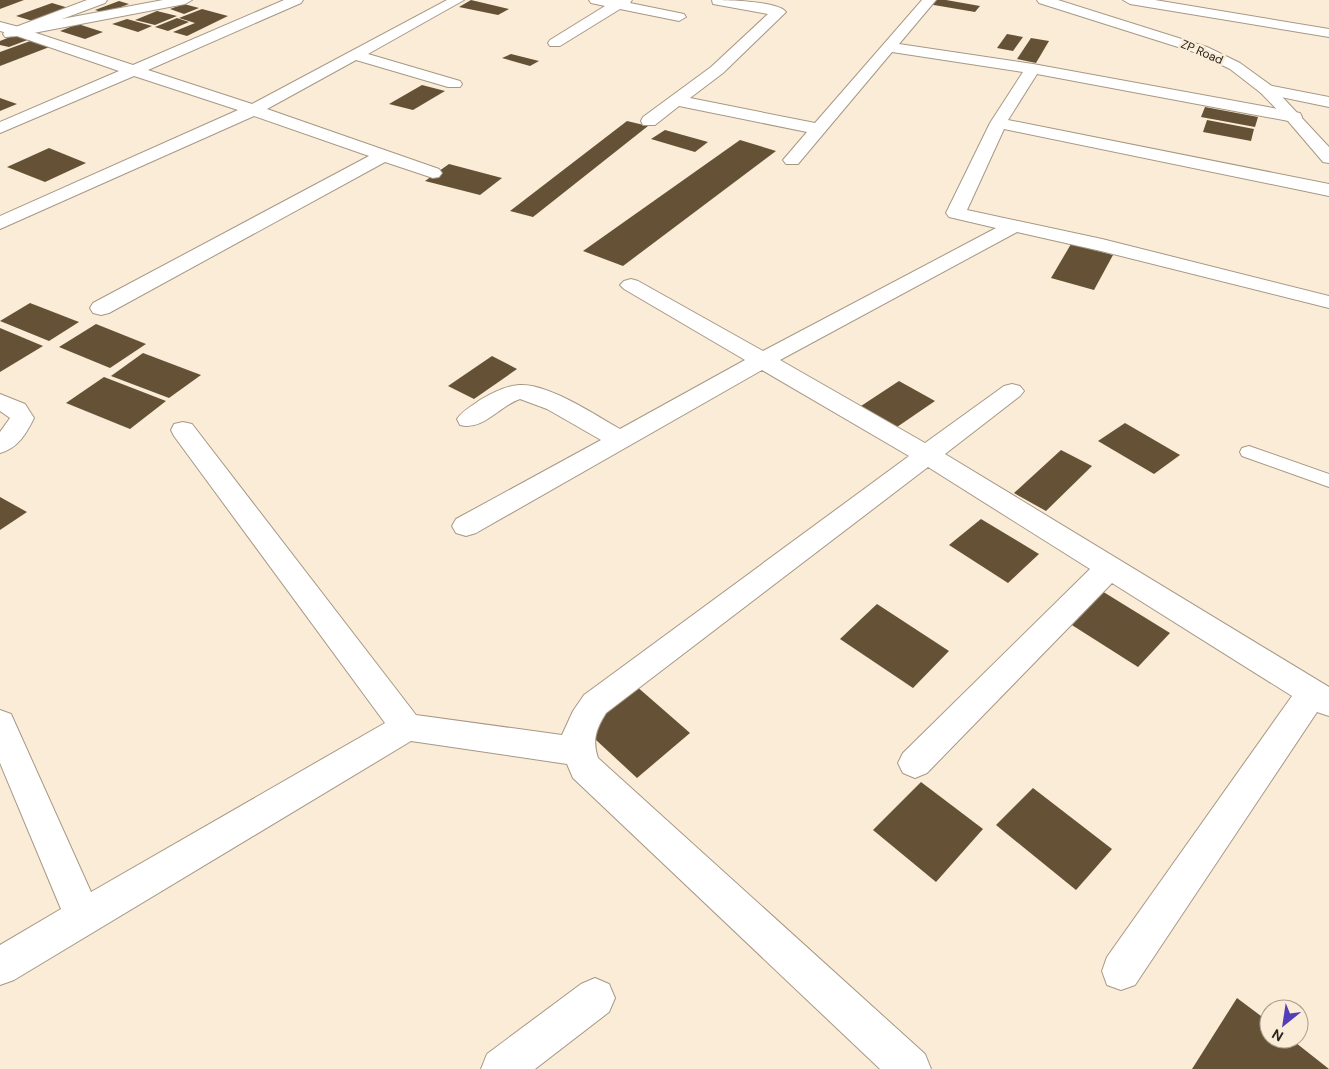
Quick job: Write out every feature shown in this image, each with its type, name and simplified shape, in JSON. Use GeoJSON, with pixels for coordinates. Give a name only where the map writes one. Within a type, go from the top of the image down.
{"type":"FeatureCollection","features":[{"type":"Feature","properties":{"kind":"street"},"geometry":{"type":"LineString","coordinates":[[18,32],[100,0]]}},
{"type":"Feature","properties":{"kind":"street"},"geometry":{"type":"LineString","coordinates":[[0,36],[185,0]]}},
{"type":"Feature","properties":{"kind":"street"},"geometry":{"type":"LineString","coordinates":[[0,128],[296,0]]}},
{"type":"Feature","properties":{"kind":"street"},"geometry":{"type":"LineString","coordinates":[[0,223],[253,110],[457,0]]}},
{"type":"Feature","properties":{"kind":"street"},"geometry":{"type":"LineString","coordinates":[[596,0],[621,2],[680,17]]}},
{"type":"Feature","properties":{"kind":"street"},"geometry":{"type":"LineString","coordinates":[[792,160],[820,130],[929,0]]}},
{"type":"Feature","properties":{"kind":"street","name":"ZP Road"},"geometry":{"type":"LineString","coordinates":[[1044,0],[1202,50],[1235,66],[1267,90],[1294,117],[1329,158]]}},
{"type":"Feature","properties":{"kind":"street"},"geometry":{"type":"LineString","coordinates":[[1130,0],[1329,33]]}},
{"type":"Feature","properties":{"kind":"street"},"geometry":{"type":"LineString","coordinates":[[650,121],[717,70],[785,8],[718,1]]}},
{"type":"Feature","properties":{"kind":"street"},"geometry":{"type":"LineString","coordinates":[[555,43],[621,2]]}},
{"type":"Feature","properties":{"kind":"street"},"geometry":{"type":"LineString","coordinates":[[0,26],[253,110],[432,173]]}},
{"type":"Feature","properties":{"kind":"street"},"geometry":{"type":"LineString","coordinates":[[888,47],[1033,69],[1294,117]]}},
{"type":"Feature","properties":{"kind":"street"},"geometry":{"type":"LineString","coordinates":[[354,56],[454,84]]}},
{"type":"Feature","properties":{"kind":"street"},"geometry":{"type":"LineString","coordinates":[[1033,69],[998,123],[956,213],[1102,245],[1329,302]]}},
{"type":"Feature","properties":{"kind":"street"},"geometry":{"type":"LineString","coordinates":[[1267,90],[1329,102]]}},
{"type":"Feature","properties":{"kind":"street"},"geometry":{"type":"LineString","coordinates":[[678,101],[820,130]]}},
{"type":"Feature","properties":{"kind":"street"},"geometry":{"type":"LineString","coordinates":[[998,123],[1329,190]]}},
{"type":"Feature","properties":{"kind":"street"},"geometry":{"type":"LineString","coordinates":[[101,308],[383,156]]}},
{"type":"Feature","properties":{"kind":"street"},"geometry":{"type":"LineString","coordinates":[[466,526],[761,361],[868,306],[1014,226]]}},
{"type":"Feature","properties":{"kind":"street"},"geometry":{"type":"LineString","coordinates":[[632,285],[925,454],[1320,698],[1121,972]]}},
{"type":"Feature","properties":{"kind":"street"},"geometry":{"type":"LineString","coordinates":[[910,1069],[585,768],[577,750],[579,733],[585,718],[595,704],[925,454],[1012,391]]}},
{"type":"Feature","properties":{"kind":"street"},"geometry":{"type":"LineString","coordinates":[[469,419],[506,396],[520,392],[538,396],[620,440]]}},
{"type":"Feature","properties":{"kind":"street"},"geometry":{"type":"LineString","coordinates":[[0,402],[16,409],[22,418],[15,432],[0,445]]}},
{"type":"Feature","properties":{"kind":"street"},"geometry":{"type":"LineString","coordinates":[[183,430],[407,727]]}},
{"type":"Feature","properties":{"kind":"street"},"geometry":{"type":"LineString","coordinates":[[916,763],[1110,567]]}},
{"type":"Feature","properties":{"kind":"street"},"geometry":{"type":"LineString","coordinates":[[0,724],[83,917]]}},
{"type":"Feature","properties":{"kind":"street"},"geometry":{"type":"LineString","coordinates":[[0,966],[407,727],[577,750]]}},
{"type":"Feature","properties":{"kind":"street"},"geometry":{"type":"LineString","coordinates":[[502,1069],[595,998]]}},
{"type":"Feature","properties":{"kind":"lane"},"geometry":{"type":"LineString","coordinates":[[1249,452],[1329,481]]}},
{"type":"Feature","properties":{"kind":"building"},"geometry":{"type":"Polygon","coordinates":[[[0,0],[24,0],[0,9],[0,0]]]}},
{"type":"Feature","properties":{"kind":"building"},"geometry":{"type":"Polygon","coordinates":[[[471,0],[509,9],[498,15],[459,7],[471,0]]]}},
{"type":"Feature","properties":{"kind":"building"},"geometry":{"type":"Polygon","coordinates":[[[932,0],[946,0],[980,6],[975,12],[928,4],[932,0]]]}},
{"type":"Feature","properties":{"kind":"building"},"geometry":{"type":"Polygon","coordinates":[[[119,1],[129,4],[105,13],[95,10],[119,1]]]}},
{"type":"Feature","properties":{"kind":"building"},"geometry":{"type":"Polygon","coordinates":[[[52,3],[72,9],[36,22],[16,16],[52,3]]]}},
{"type":"Feature","properties":{"kind":"building"},"geometry":{"type":"Polygon","coordinates":[[[184,4],[199,8],[184,14],[170,9],[184,4]]]}},
{"type":"Feature","properties":{"kind":"building"},"geometry":{"type":"Polygon","coordinates":[[[202,9],[228,16],[187,36],[173,32],[195,23],[179,18],[202,9]]]}},
{"type":"Feature","properties":{"kind":"building"},"geometry":{"type":"Polygon","coordinates":[[[157,11],[177,16],[155,25],[135,20],[157,11]]]}},
{"type":"Feature","properties":{"kind":"building"},"geometry":{"type":"Polygon","coordinates":[[[177,18],[189,22],[168,31],[155,27],[177,18]]]}},
{"type":"Feature","properties":{"kind":"building"},"geometry":{"type":"Polygon","coordinates":[[[127,19],[152,26],[138,32],[112,24],[127,19]]]}},
{"type":"Feature","properties":{"kind":"building"},"geometry":{"type":"Polygon","coordinates":[[[78,24],[103,32],[85,39],[60,31],[78,24]]]}},
{"type":"Feature","properties":{"kind":"building"},"geometry":{"type":"Polygon","coordinates":[[[1007,34],[1023,37],[1013,51],[997,48],[1007,34]]]}},
{"type":"Feature","properties":{"kind":"building"},"geometry":{"type":"Polygon","coordinates":[[[15,35],[30,39],[9,47],[0,45],[0,41],[15,35]]]}},
{"type":"Feature","properties":{"kind":"building"},"geometry":{"type":"Polygon","coordinates":[[[1031,38],[1049,41],[1036,63],[1017,59],[1031,38]]]}},
{"type":"Feature","properties":{"kind":"building"},"geometry":{"type":"Polygon","coordinates":[[[33,40],[52,46],[0,66],[0,52],[33,40]]]}},
{"type":"Feature","properties":{"kind":"building"},"geometry":{"type":"Polygon","coordinates":[[[511,54],[539,61],[530,66],[502,58],[511,54]]]}},
{"type":"Feature","properties":{"kind":"building"},"geometry":{"type":"Polygon","coordinates":[[[422,85],[445,91],[413,110],[389,104],[422,85]]]}},
{"type":"Feature","properties":{"kind":"building"},"geometry":{"type":"Polygon","coordinates":[[[0,98],[17,104],[0,111],[0,98]]]}},
{"type":"Feature","properties":{"kind":"building"},"geometry":{"type":"Polygon","coordinates":[[[1205,107],[1258,117],[1255,127],[1201,117],[1205,107]]]}},
{"type":"Feature","properties":{"kind":"building"},"geometry":{"type":"Polygon","coordinates":[[[1207,120],[1254,129],[1251,141],[1203,132],[1207,120]]]}},
{"type":"Feature","properties":{"kind":"building"},"geometry":{"type":"Polygon","coordinates":[[[627,121],[648,126],[533,217],[510,211],[627,121]]]}},
{"type":"Feature","properties":{"kind":"building"},"geometry":{"type":"Polygon","coordinates":[[[665,130],[708,142],[695,152],[651,139],[665,130]]]}},
{"type":"Feature","properties":{"kind":"building"},"geometry":{"type":"Polygon","coordinates":[[[740,140],[776,151],[623,266],[583,251],[740,140]]]}},
{"type":"Feature","properties":{"kind":"building"},"geometry":{"type":"Polygon","coordinates":[[[49,148],[86,163],[45,182],[7,167],[49,148]]]}},
{"type":"Feature","properties":{"kind":"building"},"geometry":{"type":"Polygon","coordinates":[[[449,164],[502,178],[480,195],[425,181],[449,164]]]}},
{"type":"Feature","properties":{"kind":"building"},"geometry":{"type":"Polygon","coordinates":[[[1071,244],[1113,255],[1094,290],[1051,278],[1071,244]]]}},
{"type":"Feature","properties":{"kind":"building"},"geometry":{"type":"Polygon","coordinates":[[[30,303],[79,322],[49,341],[0,321],[30,303]]]}},
{"type":"Feature","properties":{"kind":"building"},"geometry":{"type":"Polygon","coordinates":[[[96,324],[146,344],[110,368],[59,347],[96,324]]]}},
{"type":"Feature","properties":{"kind":"building"},"geometry":{"type":"Polygon","coordinates":[[[0,328],[43,346],[0,372],[0,328]]]}},
{"type":"Feature","properties":{"kind":"building"},"geometry":{"type":"Polygon","coordinates":[[[143,353],[201,375],[169,398],[111,376],[143,353]]]}},
{"type":"Feature","properties":{"kind":"building"},"geometry":{"type":"Polygon","coordinates":[[[492,356],[517,369],[474,399],[448,386],[492,356]]]}},
{"type":"Feature","properties":{"kind":"building"},"geometry":{"type":"Polygon","coordinates":[[[104,377],[166,401],[130,429],[66,403],[104,377]]]}},
{"type":"Feature","properties":{"kind":"building"},"geometry":{"type":"Polygon","coordinates":[[[899,381],[935,401],[897,427],[861,406],[899,381]]]}},
{"type":"Feature","properties":{"kind":"building"},"geometry":{"type":"Polygon","coordinates":[[[1125,423],[1180,455],[1154,474],[1098,441],[1125,423]]]}},
{"type":"Feature","properties":{"kind":"building"},"geometry":{"type":"Polygon","coordinates":[[[1061,450],[1092,466],[1046,511],[1014,493],[1061,450]]]}},
{"type":"Feature","properties":{"kind":"building"},"geometry":{"type":"Polygon","coordinates":[[[0,497],[27,512],[0,530],[0,497]]]}},
{"type":"Feature","properties":{"kind":"building"},"geometry":{"type":"Polygon","coordinates":[[[981,519],[1039,554],[1008,583],[949,545],[981,519]]]}},
{"type":"Feature","properties":{"kind":"building"},"geometry":{"type":"Polygon","coordinates":[[[1097,588],[1170,633],[1138,667],[1064,620],[1097,588]]]}},
{"type":"Feature","properties":{"kind":"building"},"geometry":{"type":"Polygon","coordinates":[[[877,604],[949,651],[913,688],[840,639],[877,604]]]}},
{"type":"Feature","properties":{"kind":"building"},"geometry":{"type":"Polygon","coordinates":[[[635,685],[690,733],[637,778],[582,727],[635,685]]]}},
{"type":"Feature","properties":{"kind":"building"},"geometry":{"type":"Polygon","coordinates":[[[921,782],[983,829],[936,882],[873,830],[921,782]]]}},
{"type":"Feature","properties":{"kind":"building"},"geometry":{"type":"Polygon","coordinates":[[[1033,788],[1112,849],[1076,890],[996,825],[1033,788]]]}},
{"type":"Feature","properties":{"kind":"building"},"geometry":{"type":"Polygon","coordinates":[[[1237,998],[1259,1014],[1259,1049],[1304,1049],[1329,1069],[1192,1069],[1237,998]]]}}]}
